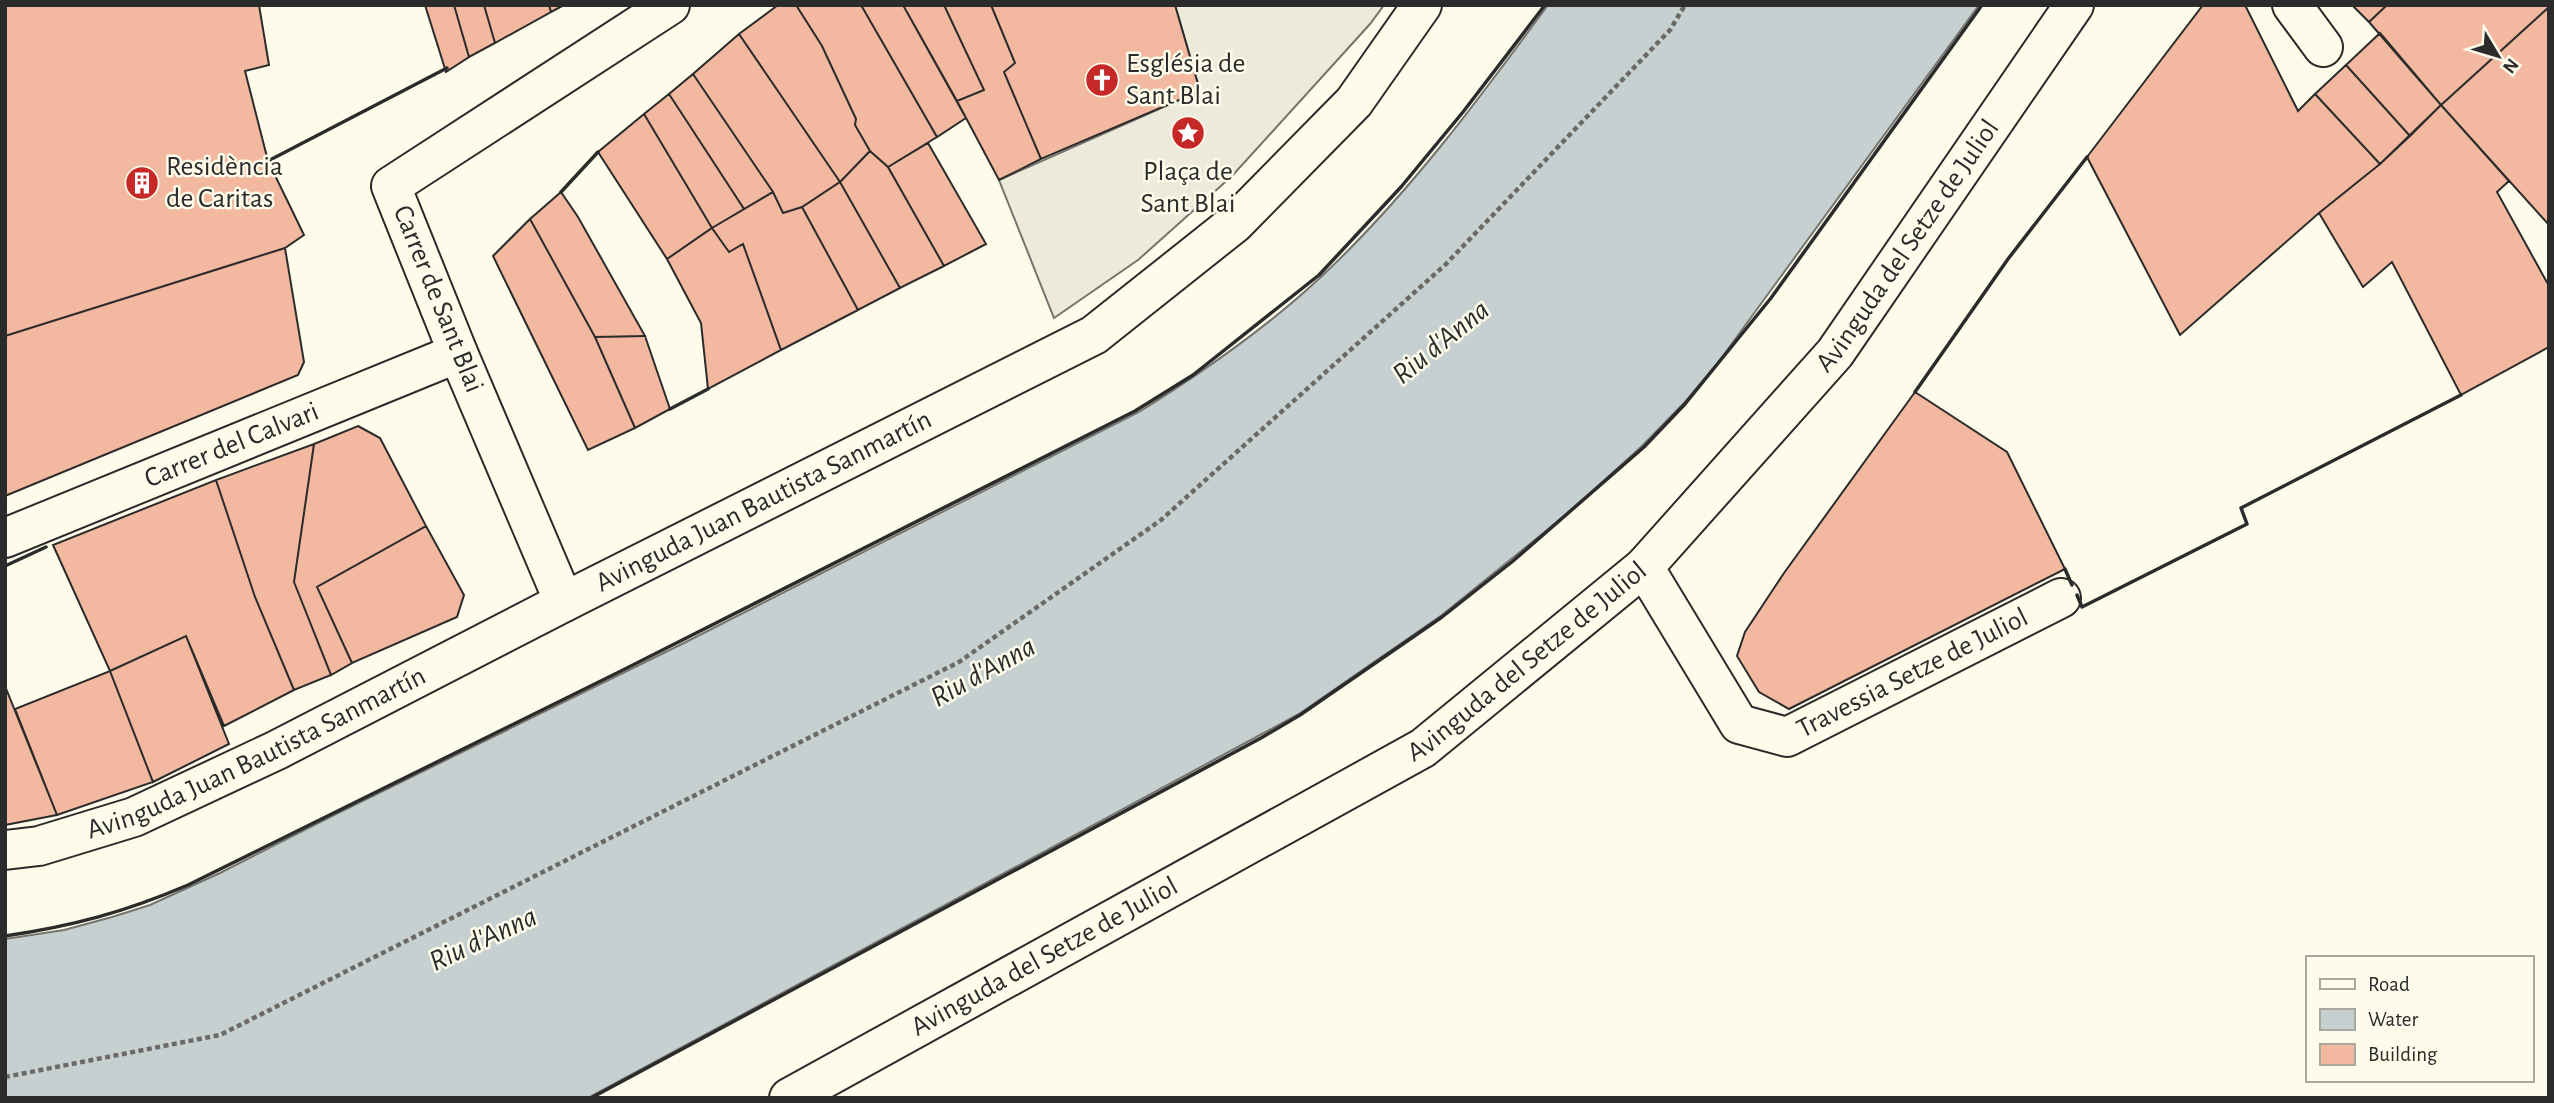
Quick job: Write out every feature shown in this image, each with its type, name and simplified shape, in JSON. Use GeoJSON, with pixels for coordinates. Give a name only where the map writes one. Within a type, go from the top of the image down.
{"type":"FeatureCollection","features":[{"type":"Feature","properties":{"kind":"street","name":"Carrer de Sant Blai"},"geometry":{"type":"LineString","coordinates":[[564,602],[458,353],[391,186],[670,5]]}},
{"type":"Feature","properties":{"kind":"street","name":"Avinguda Juan Bautista Sanmartín"},"geometry":{"type":"LineString","coordinates":[[5,850],[40,846],[134,817],[277,750],[1094,334],[1235,223],[1354,102],[1422,5]]}},
{"type":"Feature","properties":{"kind":"street","name":"Avinguda del Setze de Juliol"},"geometry":{"type":"LineString","coordinates":[[789,1098],[1423,748],[1644,567],[1835,353],[2074,5]]}},
{"type":"Feature","properties":{"kind":"street"},"geometry":{"type":"LineString","coordinates":[[2292,5],[2323,47]]}},
{"type":"Feature","properties":{"kind":"street","name":"Carrer del Calvari"},"geometry":{"type":"LineString","coordinates":[[5,538],[458,353]]}},
{"type":"Feature","properties":{"kind":"street","name":"Travessia Setze de Juliol"},"geometry":{"type":"LineString","coordinates":[[1644,567],[1739,724],[1787,737],[2061,598]]}},
{"type":"Feature","properties":{"kind":"path"},"geometry":{"type":"LineString","coordinates":[[5,1077],[220,1035],[959,662],[1161,520],[1445,265],[1670,30],[1685,5]]}},
{"type":"Feature","properties":{"kind":"shaded area","name":"Plaça de Sant Blai"},"geometry":{"type":"Polygon","coordinates":[[[1175,5],[1384,5],[1370,24],[1232,176],[1138,260],[1054,318],[999,180],[1200,91],[1175,5]]]}},
{"type":"Feature","properties":{"kind":"water","name":"Riu d'Anna"},"geometry":{"type":"Polygon","coordinates":[[[1548,5],[1979,5],[1717,364],[1684,403],[1642,446],[1567,514],[1442,615],[1299,714],[588,1098],[5,1098],[5,939],[64,930],[112,917],[150,905],[220,873],[684,643],[1139,412],[1257,331],[1323,275],[1384,212],[1442,145],[1548,5]]]}},
{"type":"Feature","properties":{"kind":"building","name":"Residència de Caritas"},"geometry":{"type":"Polygon","coordinates":[[[5,5],[259,5],[269,65],[245,71],[268,161],[304,235],[285,248],[5,336],[5,5]]]}},
{"type":"Feature","properties":{"kind":"building"},"geometry":{"type":"Polygon","coordinates":[[[425,5],[454,5],[469,57],[446,72],[425,5]]]}},
{"type":"Feature","properties":{"kind":"building"},"geometry":{"type":"Polygon","coordinates":[[[454,5],[484,5],[495,43],[469,57],[454,5]]]}},
{"type":"Feature","properties":{"kind":"building"},"geometry":{"type":"Polygon","coordinates":[[[484,5],[549,5],[551,12],[495,43],[484,5]]]}},
{"type":"Feature","properties":{"kind":"building"},"geometry":{"type":"Polygon","coordinates":[[[549,5],[564,5],[551,12],[549,5]]]}},
{"type":"Feature","properties":{"kind":"building"},"geometry":{"type":"Polygon","coordinates":[[[778,5],[796,5],[822,46],[856,119],[855,125],[870,151],[840,182],[739,34],[778,5]]]}},
{"type":"Feature","properties":{"kind":"building"},"geometry":{"type":"Polygon","coordinates":[[[796,5],[861,5],[937,137],[888,167],[870,151],[855,125],[856,119],[822,46],[796,5]]]}},
{"type":"Feature","properties":{"kind":"building"},"geometry":{"type":"Polygon","coordinates":[[[861,5],[903,5],[966,118],[937,137],[861,5]]]}},
{"type":"Feature","properties":{"kind":"building"},"geometry":{"type":"Polygon","coordinates":[[[903,5],[944,5],[984,90],[957,101],[903,5]]]}},
{"type":"Feature","properties":{"kind":"building"},"geometry":{"type":"Polygon","coordinates":[[[944,5],[991,5],[1015,63],[1004,72],[1041,159],[999,180],[957,101],[984,90],[944,5]]]}},
{"type":"Feature","properties":{"kind":"building","name":"Església de Sant Blai"},"geometry":{"type":"Polygon","coordinates":[[[991,5],[1175,5],[1200,91],[1041,159],[1004,72],[1015,63],[991,5]]]}},
{"type":"Feature","properties":{"kind":"building"},"geometry":{"type":"Polygon","coordinates":[[[2203,5],[2245,5],[2298,111],[2315,94],[2380,164],[2319,213],[2180,335],[2087,157],[2203,5]]]}},
{"type":"Feature","properties":{"kind":"building"},"geometry":{"type":"Polygon","coordinates":[[[2352,5],[2387,5],[2369,22],[2352,5]]]}},
{"type":"Feature","properties":{"kind":"building"},"geometry":{"type":"Polygon","coordinates":[[[2387,5],[2549,7],[2441,105],[2369,22],[2387,5]]]}},
{"type":"Feature","properties":{"kind":"building"},"geometry":{"type":"Polygon","coordinates":[[[2549,7],[2549,225],[2441,105],[2549,7]]]}},
{"type":"Feature","properties":{"kind":"building"},"geometry":{"type":"Polygon","coordinates":[[[2380,33],[2441,105],[2410,136],[2346,65],[2380,33]]]}},
{"type":"Feature","properties":{"kind":"building"},"geometry":{"type":"Polygon","coordinates":[[[739,34],[840,182],[802,207],[783,213],[773,192],[693,74],[739,34]]]}},
{"type":"Feature","properties":{"kind":"building"},"geometry":{"type":"Polygon","coordinates":[[[2346,65],[2410,136],[2380,164],[2315,94],[2346,65]]]}},
{"type":"Feature","properties":{"kind":"building"},"geometry":{"type":"Polygon","coordinates":[[[693,74],[773,192],[744,209],[669,94],[693,74]]]}},
{"type":"Feature","properties":{"kind":"building"},"geometry":{"type":"Polygon","coordinates":[[[669,94],[744,209],[712,228],[644,114],[669,94]]]}},
{"type":"Feature","properties":{"kind":"building"},"geometry":{"type":"Polygon","coordinates":[[[2441,105],[2509,181],[2497,192],[2549,286],[2549,347],[2461,395],[2392,262],[2363,287],[2319,213],[2380,164],[2441,105]]]}},
{"type":"Feature","properties":{"kind":"building"},"geometry":{"type":"Polygon","coordinates":[[[644,114],[712,228],[667,259],[598,152],[644,114]]]}},
{"type":"Feature","properties":{"kind":"building"},"geometry":{"type":"Polygon","coordinates":[[[928,143],[986,244],[944,266],[888,167],[928,143]]]}},
{"type":"Feature","properties":{"kind":"building"},"geometry":{"type":"Polygon","coordinates":[[[870,151],[888,167],[944,266],[900,288],[840,182],[870,151]]]}},
{"type":"Feature","properties":{"kind":"building"},"geometry":{"type":"Polygon","coordinates":[[[840,182],[900,288],[858,310],[802,207],[840,182]]]}},
{"type":"Feature","properties":{"kind":"building"},"geometry":{"type":"Polygon","coordinates":[[[561,192],[645,336],[595,337],[530,219],[561,192]]]}},
{"type":"Feature","properties":{"kind":"building"},"geometry":{"type":"Polygon","coordinates":[[[773,192],[783,213],[802,207],[858,310],[781,350],[743,244],[729,252],[712,228],[773,192]]]}},
{"type":"Feature","properties":{"kind":"building"},"geometry":{"type":"Polygon","coordinates":[[[530,219],[595,337],[635,428],[588,450],[493,256],[530,219]]]}},
{"type":"Feature","properties":{"kind":"building"},"geometry":{"type":"Polygon","coordinates":[[[712,228],[729,252],[743,244],[781,350],[708,389],[701,323],[667,259],[712,228]]]}},
{"type":"Feature","properties":{"kind":"building"},"geometry":{"type":"Polygon","coordinates":[[[285,248],[304,362],[298,375],[5,496],[5,336],[285,248]]]}},
{"type":"Feature","properties":{"kind":"building"},"geometry":{"type":"Polygon","coordinates":[[[645,336],[670,409],[635,428],[595,337],[645,336]]]}},
{"type":"Feature","properties":{"kind":"building"},"geometry":{"type":"Polygon","coordinates":[[[1915,392],[2007,452],[2065,569],[1789,709],[1759,692],[1737,656],[1745,632],[1784,573],[1915,392]]]}},
{"type":"Feature","properties":{"kind":"building"},"geometry":{"type":"Polygon","coordinates":[[[358,426],[380,438],[426,526],[317,587],[352,663],[331,675],[294,582],[314,444],[358,426]]]}},
{"type":"Feature","properties":{"kind":"building"},"geometry":{"type":"Polygon","coordinates":[[[314,444],[294,582],[331,675],[294,690],[255,597],[216,480],[314,444]]]}},
{"type":"Feature","properties":{"kind":"building"},"geometry":{"type":"Polygon","coordinates":[[[216,480],[255,597],[294,690],[224,726],[186,636],[110,671],[53,545],[216,480]]]}},
{"type":"Feature","properties":{"kind":"building"},"geometry":{"type":"Polygon","coordinates":[[[426,526],[464,595],[457,617],[352,663],[317,587],[426,526]]]}},
{"type":"Feature","properties":{"kind":"building"},"geometry":{"type":"Polygon","coordinates":[[[186,636],[229,744],[153,782],[110,671],[186,636]]]}},
{"type":"Feature","properties":{"kind":"building"},"geometry":{"type":"Polygon","coordinates":[[[110,671],[153,782],[57,815],[15,709],[110,671]]]}},
{"type":"Feature","properties":{"kind":"building"},"geometry":{"type":"Polygon","coordinates":[[[5,686],[57,815],[5,825],[5,686]]]}},
{"type":"Feature","properties":{"kind":"wall"},"geometry":{"type":"LineString","coordinates":[[5,936],[98,917],[188,885],[621,671],[1135,411],[1193,375],[1319,275],[1401,187],[1545,5]]}},
{"type":"Feature","properties":{"kind":"wall"},"geometry":{"type":"LineString","coordinates":[[591,1098],[1261,738],[1300,715],[1442,617],[1513,561],[1644,447],[1685,404],[1771,298],[1982,5]]}},
{"type":"Feature","properties":{"kind":"wall"},"geometry":{"type":"LineString","coordinates":[[268,161],[447,68]]}},
{"type":"Feature","properties":{"kind":"wall"},"geometry":{"type":"LineString","coordinates":[[561,192],[598,152]]}},
{"type":"Feature","properties":{"kind":"wall"},"geometry":{"type":"LineString","coordinates":[[1915,392],[2008,259],[2087,157]]}},
{"type":"Feature","properties":{"kind":"wall"},"geometry":{"type":"LineString","coordinates":[[670,409],[708,389]]}},
{"type":"Feature","properties":{"kind":"wall"},"geometry":{"type":"LineString","coordinates":[[2077,595],[2082,607],[2247,524],[2241,508],[2461,395]]}},
{"type":"Feature","properties":{"kind":"wall"},"geometry":{"type":"LineString","coordinates":[[5,566],[46,547]]}},
{"type":"Feature","properties":{"kind":"wall"},"geometry":{"type":"LineString","coordinates":[[2065,569],[2072,585]]}},
{"type":"Feature","properties":{"kind":"place","name":"Església de Sant Blai"},"geometry":{"type":"Point","coordinates":[1102,80]}},
{"type":"Feature","properties":{"kind":"place","name":"Plaça de Sant Blai"},"geometry":{"type":"Point","coordinates":[1188,133]}},
{"type":"Feature","properties":{"kind":"place","name":"Residència de Caritas"},"geometry":{"type":"Point","coordinates":[142,183]}}]}
